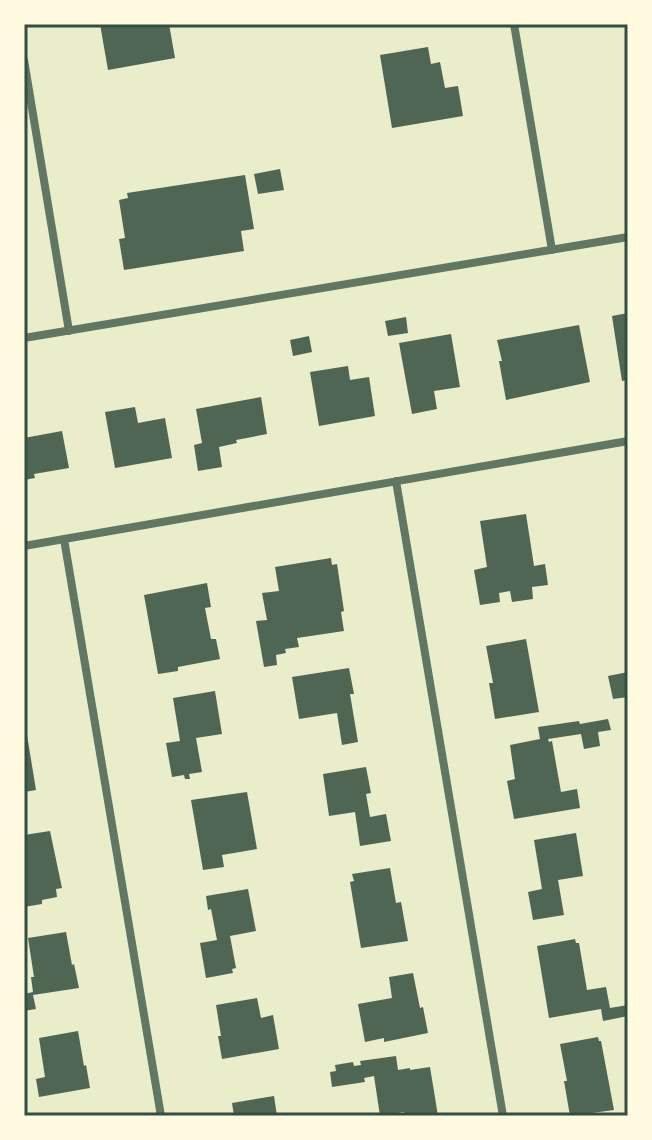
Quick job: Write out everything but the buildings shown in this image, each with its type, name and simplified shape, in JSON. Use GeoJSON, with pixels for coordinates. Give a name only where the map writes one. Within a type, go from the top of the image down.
{"type":"FeatureCollection","features":[{"type":"Feature","properties":{"kind":"street"},"geometry":{"type":"LineString","coordinates":[[514,24],[552,250]]}},
{"type":"Feature","properties":{"kind":"street"},"geometry":{"type":"LineString","coordinates":[[24,60],[69,331]]}},
{"type":"Feature","properties":{"kind":"street"},"geometry":{"type":"LineString","coordinates":[[24,338],[628,237]]}},
{"type":"Feature","properties":{"kind":"street"},"geometry":{"type":"LineString","coordinates":[[24,546],[628,441]]}},
{"type":"Feature","properties":{"kind":"street"},"geometry":{"type":"LineString","coordinates":[[396,481],[503,1116]]}},
{"type":"Feature","properties":{"kind":"street"},"geometry":{"type":"LineString","coordinates":[[64,539],[161,1116]]}}]}
